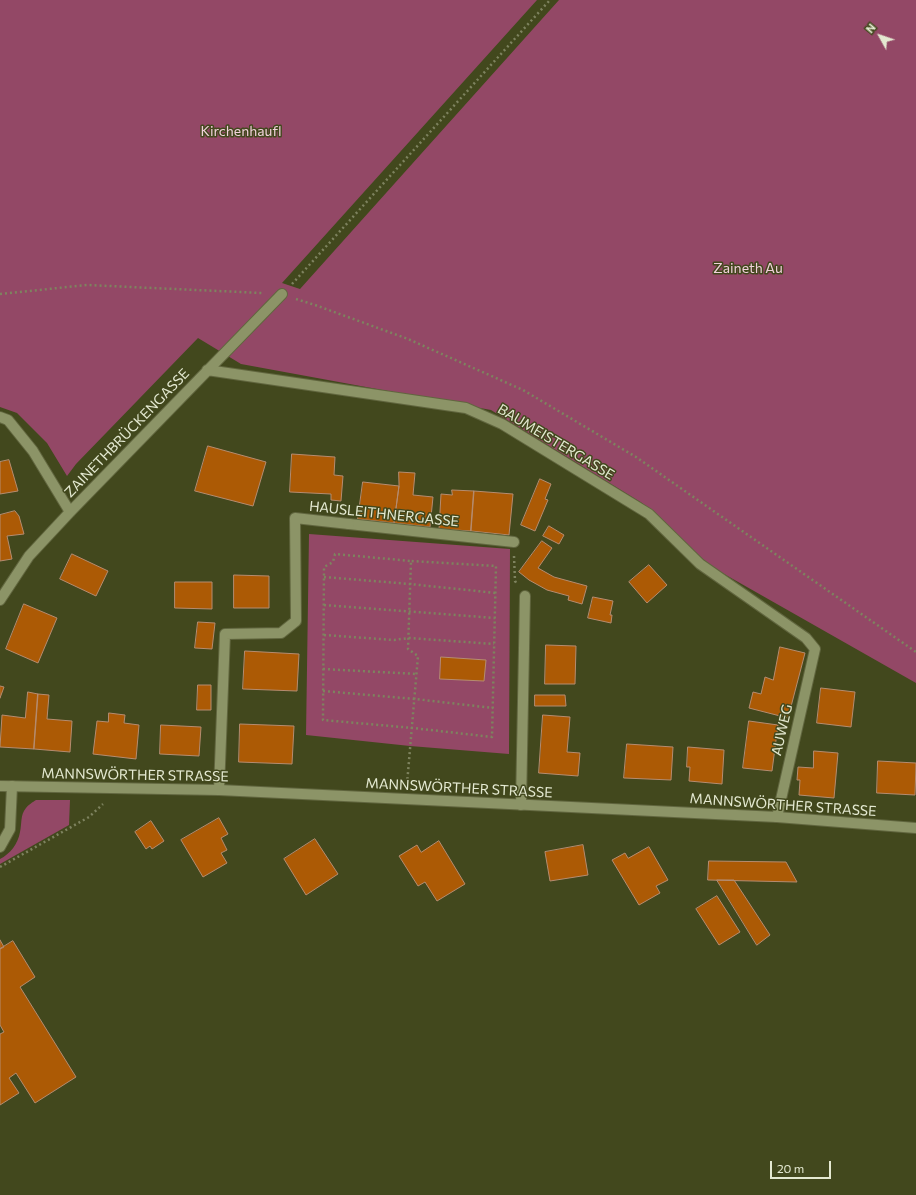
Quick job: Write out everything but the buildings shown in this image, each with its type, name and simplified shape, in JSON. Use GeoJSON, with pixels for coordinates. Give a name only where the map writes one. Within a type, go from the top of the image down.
{"type":"FeatureCollection","features":[{"type":"Feature","properties":{"kind":"street","name":"ZAINETHBRÜCKENGASSE"},"geometry":{"type":"LineString","coordinates":[[0,600],[29,556],[282,294]]}},
{"type":"Feature","properties":{"kind":"street","name":"BAUMEISTERGASSE"},"geometry":{"type":"LineString","coordinates":[[207,370],[466,408],[502,424],[649,514],[700,564],[806,638],[815,649]]}},
{"type":"Feature","properties":{"kind":"street"},"geometry":{"type":"LineString","coordinates":[[0,417],[8,420],[33,451],[70,512]]}},
{"type":"Feature","properties":{"kind":"street","name":"HAUSLEITHNERGASSE"},"geometry":{"type":"LineString","coordinates":[[219,790],[224,634],[281,633],[296,621],[295,518],[514,542]]}},
{"type":"Feature","properties":{"kind":"street"},"geometry":{"type":"LineString","coordinates":[[520,805],[525,596]]}},
{"type":"Feature","properties":{"kind":"street","name":"AUWEG"},"geometry":{"type":"LineString","coordinates":[[777,817],[815,649]]}},
{"type":"Feature","properties":{"kind":"street","name":"MANNSWÖRTHER STRASSE"},"geometry":{"type":"LineString","coordinates":[[0,786],[219,790],[777,817],[916,828]]}},
{"type":"Feature","properties":{"kind":"street"},"geometry":{"type":"LineString","coordinates":[[0,847],[10,829],[12,786]]}},
{"type":"Feature","properties":{"kind":"path"},"geometry":{"type":"LineString","coordinates":[[282,294],[550,0]]}},
{"type":"Feature","properties":{"kind":"path"},"geometry":{"type":"LineString","coordinates":[[0,294],[87,285],[282,294],[408,339],[522,390],[636,457],[916,652]]}},
{"type":"Feature","properties":{"kind":"path"},"geometry":{"type":"LineString","coordinates":[[514,542],[515,581],[525,596]]}},
{"type":"Feature","properties":{"kind":"path"},"geometry":{"type":"LineString","coordinates":[[335,554],[411,561],[496,566],[492,737],[323,720],[324,578],[324,567],[333,562],[335,554]]}},
{"type":"Feature","properties":{"kind":"path"},"geometry":{"type":"LineString","coordinates":[[406,799],[418,656],[408,649],[411,561]]}},
{"type":"Feature","properties":{"kind":"path"},"geometry":{"type":"LineString","coordinates":[[324,578],[410,584],[496,593]]}},
{"type":"Feature","properties":{"kind":"path"},"geometry":{"type":"LineString","coordinates":[[324,605],[495,618]]}},
{"type":"Feature","properties":{"kind":"path"},"geometry":{"type":"LineString","coordinates":[[324,635],[394,640],[408,638],[494,644]]}},
{"type":"Feature","properties":{"kind":"path"},"geometry":{"type":"LineString","coordinates":[[323,669],[417,674]]}},
{"type":"Feature","properties":{"kind":"path"},"geometry":{"type":"LineString","coordinates":[[323,691],[493,708]]}},
{"type":"Feature","properties":{"kind":"path"},"geometry":{"type":"LineString","coordinates":[[0,867],[89,817],[121,788]]}},
{"type":"Feature","properties":{"kind":"green space"},"geometry":{"type":"Polygon","coordinates":[[[0,0],[537,0],[282,283],[300,289],[559,0],[916,0],[916,683],[710,566],[642,503],[491,410],[241,364],[198,338],[76,464],[67,476],[47,443],[17,413],[0,407],[0,0]]]}},
{"type":"Feature","properties":{"kind":"green space"},"geometry":{"type":"Polygon","coordinates":[[[309,534],[510,549],[509,754],[410,746],[306,735],[309,534]]]}},
{"type":"Feature","properties":{"kind":"green space"},"geometry":{"type":"Polygon","coordinates":[[[36,800],[70,800],[69,825],[0,864],[0,859],[10,851],[17,841],[24,811],[36,800]]]}},
{"type":"Feature","properties":{"kind":"park label","name":"Kirchenhaufl"},"geometry":{"type":"Point","coordinates":[241,131]}},
{"type":"Feature","properties":{"kind":"park label","name":"Zaineth Au"},"geometry":{"type":"Point","coordinates":[748,268]}}]}
